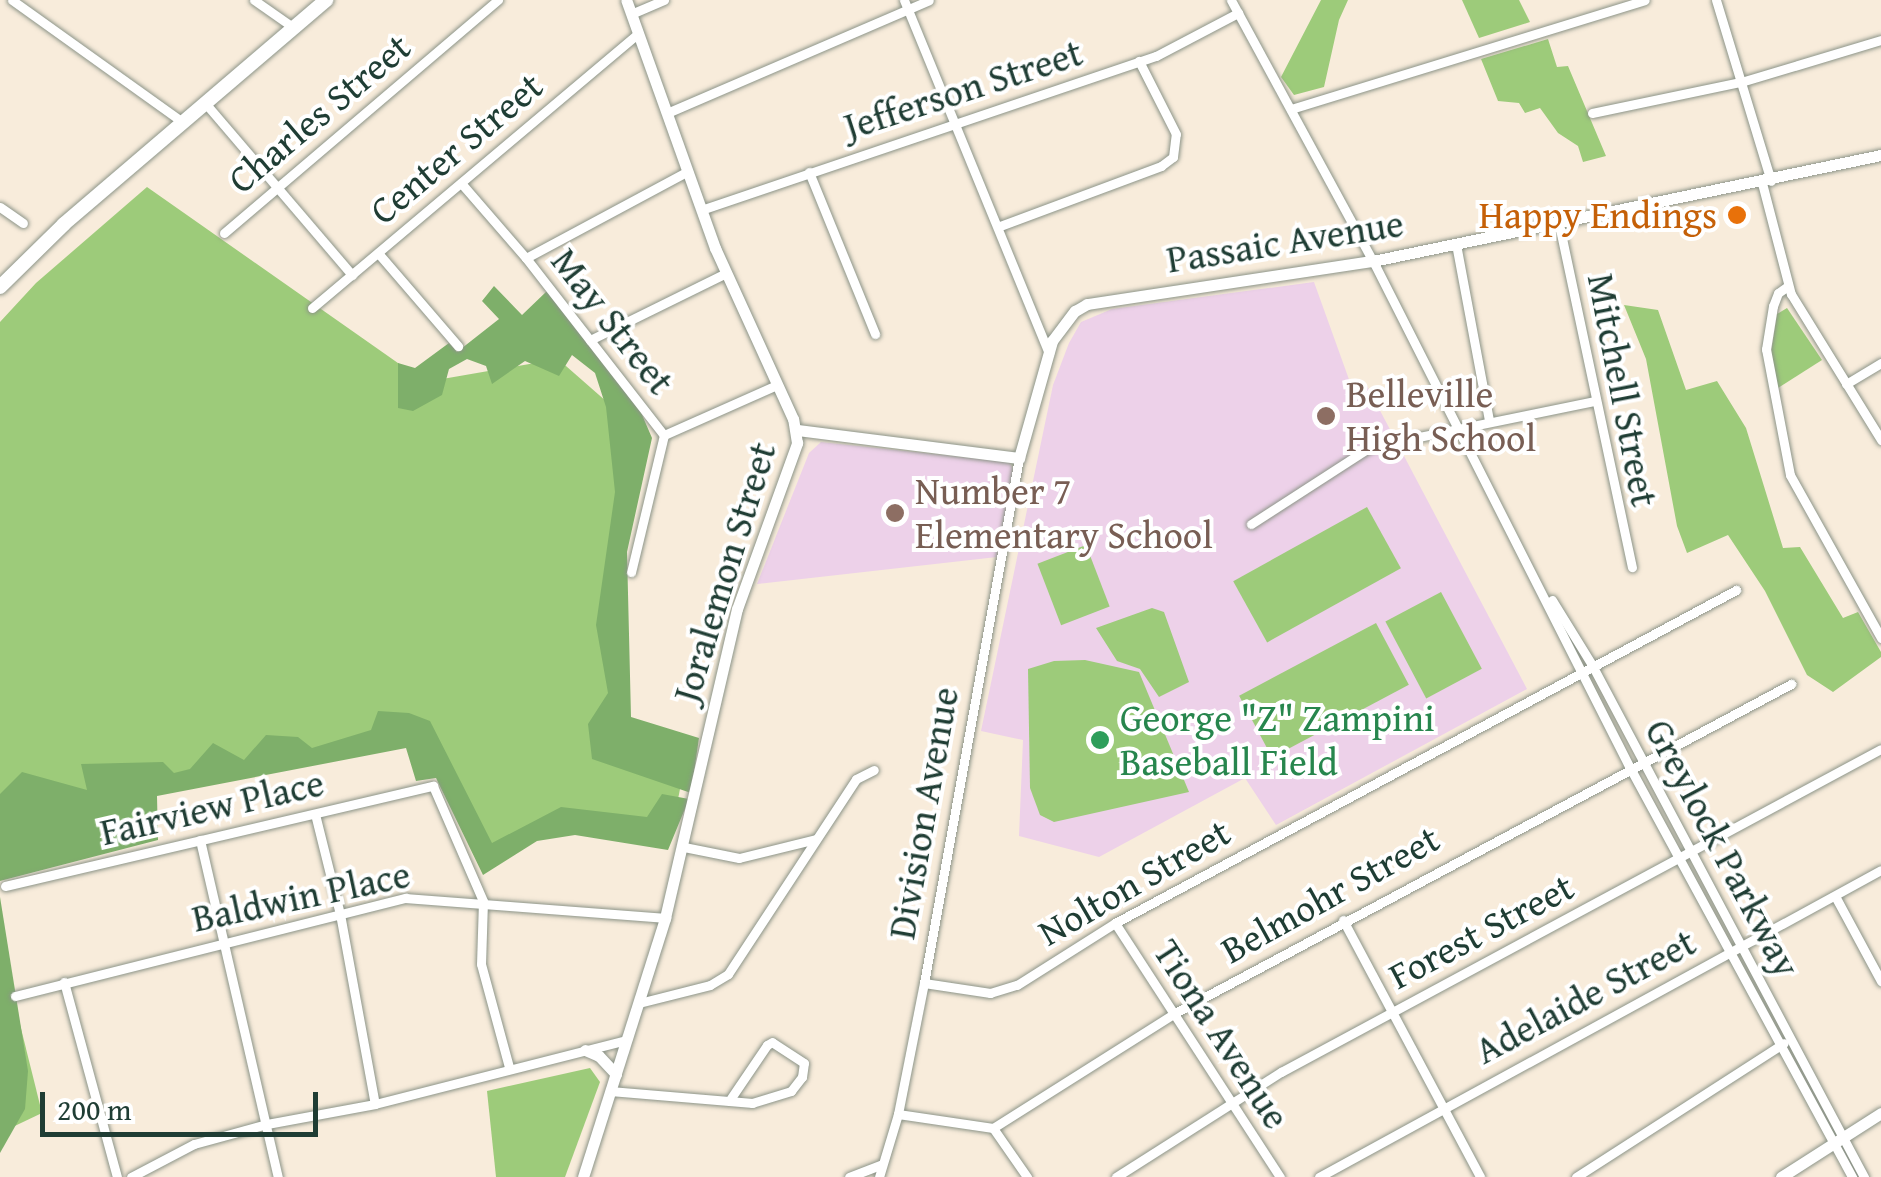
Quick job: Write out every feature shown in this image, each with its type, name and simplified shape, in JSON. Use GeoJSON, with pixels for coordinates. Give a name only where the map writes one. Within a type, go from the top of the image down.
{"type":"FeatureCollection","features":[{"type":"Feature","properties":{"kind":"main road"},"geometry":{"type":"LineString","coordinates":[[3,277],[326,0]]}},
{"type":"Feature","properties":{"kind":"street"},"geometry":{"type":"LineString","coordinates":[[12,0],[184,123]]}},
{"type":"Feature","properties":{"kind":"street"},"geometry":{"type":"LineString","coordinates":[[254,0],[294,28]]}},
{"type":"Feature","properties":{"kind":"street","name":"Charles Street"},"geometry":{"type":"LineString","coordinates":[[224,233],[498,0]]}},
{"type":"Feature","properties":{"kind":"street","name":"Joralemon Street"},"geometry":{"type":"LineString","coordinates":[[582,1177],[665,918],[730,632],[796,449],[797,430],[726,273],[626,0]]}},
{"type":"Feature","properties":{"kind":"street"},"geometry":{"type":"LineString","coordinates":[[631,14],[664,0]]}},
{"type":"Feature","properties":{"kind":"street"},"geometry":{"type":"LineString","coordinates":[[667,112],[906,5],[929,0]]}},
{"type":"Feature","properties":{"kind":"street","name":"Greylock Parkway"},"geometry":{"type":"LineString","coordinates":[[1231,0],[1373,261],[1629,766],[1780,1046],[1864,1177]]}},
{"type":"Feature","properties":{"kind":"street"},"geometry":{"type":"LineString","coordinates":[[1290,109],[1645,0]]}},
{"type":"Feature","properties":{"kind":"street"},"geometry":{"type":"LineString","coordinates":[[1716,0],[1741,82],[1788,286],[1881,440]]}},
{"type":"Feature","properties":{"kind":"street"},"geometry":{"type":"LineString","coordinates":[[906,5],[1049,353]]}},
{"type":"Feature","properties":{"kind":"street","name":"Jefferson Street"},"geometry":{"type":"LineString","coordinates":[[701,210],[1139,62],[1238,14]]}},
{"type":"Feature","properties":{"kind":"street","name":"Center Street"},"geometry":{"type":"LineString","coordinates":[[312,308],[638,33]]}},
{"type":"Feature","properties":{"kind":"street"},"geometry":{"type":"LineString","coordinates":[[1592,113],[1741,82],[1881,40]]}},
{"type":"Feature","properties":{"kind":"street"},"geometry":{"type":"LineString","coordinates":[[1000,226],[1160,166],[1173,156],[1176,134],[1139,62]]}},
{"type":"Feature","properties":{"kind":"street"},"geometry":{"type":"LineString","coordinates":[[206,104],[352,275]]}},
{"type":"Feature","properties":{"kind":"street","name":"Passaic Avenue"},"geometry":{"type":"LineString","coordinates":[[1019,458],[1049,353],[1062,325],[1087,304],[1373,261],[1881,156]]}},
{"type":"Feature","properties":{"kind":"street"},"geometry":{"type":"LineString","coordinates":[[526,258],[688,171]]}},
{"type":"Feature","properties":{"kind":"street"},"geometry":{"type":"LineString","coordinates":[[809,172],[875,334]]}},
{"type":"Feature","properties":{"kind":"street","name":"May Street"},"geometry":{"type":"LineString","coordinates":[[461,183],[526,258],[664,435],[630,572]]}},
{"type":"Feature","properties":{"kind":"street"},"geometry":{"type":"LineString","coordinates":[[0,207],[24,224]]}},
{"type":"Feature","properties":{"kind":"street","name":"Mitchell Street"},"geometry":{"type":"LineString","coordinates":[[1559,224],[1632,567]]}},
{"type":"Feature","properties":{"kind":"street"},"geometry":{"type":"LineString","coordinates":[[1456,244],[1489,420]]}},
{"type":"Feature","properties":{"kind":"street"},"geometry":{"type":"LineString","coordinates":[[378,252],[458,346]]}},
{"type":"Feature","properties":{"kind":"street"},"geometry":{"type":"LineString","coordinates":[[590,340],[726,273]]}},
{"type":"Feature","properties":{"kind":"street"},"geometry":{"type":"LineString","coordinates":[[1788,286],[1778,293],[1766,349],[1790,475],[1881,638]]}},
{"type":"Feature","properties":{"kind":"street"},"geometry":{"type":"LineString","coordinates":[[1846,384],[1881,363]]}},
{"type":"Feature","properties":{"kind":"street"},"geometry":{"type":"LineString","coordinates":[[664,435],[777,385]]}},
{"type":"Feature","properties":{"kind":"street"},"geometry":{"type":"LineString","coordinates":[[1251,524],[1370,447],[1594,401]]}},
{"type":"Feature","properties":{"kind":"street"},"geometry":{"type":"LineString","coordinates":[[797,430],[1019,458]]}},
{"type":"Feature","properties":{"kind":"street","name":"Division Avenue"},"geometry":{"type":"LineString","coordinates":[[879,1177],[898,1114],[924,982],[1019,458]]}},
{"type":"Feature","properties":{"kind":"street","name":"Greylock Parkway"},"geometry":{"type":"LineString","coordinates":[[1522,550],[1592,665],[1791,1039],[1852,1177]]}},
{"type":"Feature","properties":{"kind":"street","name":"Nolton Street"},"geometry":{"type":"LineString","coordinates":[[924,982],[990,993],[1017,985],[1115,923],[1736,590]]}},
{"type":"Feature","properties":{"kind":"street","name":"Belmohr Street"},"geometry":{"type":"LineString","coordinates":[[993,1128],[1173,1014],[1629,766],[1790,684]]}},
{"type":"Feature","properties":{"kind":"street","name":"Forest Street"},"geometry":{"type":"LineString","coordinates":[[1116,1177],[1232,1104],[1390,1014],[1881,749]]}},
{"type":"Feature","properties":{"kind":"street"},"geometry":{"type":"LineString","coordinates":[[639,1003],[710,984],[728,974],[856,778],[874,770]]}},
{"type":"Feature","properties":{"kind":"street","name":"Fairview Place"},"geometry":{"type":"LineString","coordinates":[[5,886],[433,786],[483,901]]}},
{"type":"Feature","properties":{"kind":"street"},"geometry":{"type":"LineString","coordinates":[[316,814],[340,914],[375,1104]]}},
{"type":"Feature","properties":{"kind":"street"},"geometry":{"type":"LineString","coordinates":[[684,847],[739,858],[816,839]]}},
{"type":"Feature","properties":{"kind":"street"},"geometry":{"type":"LineString","coordinates":[[200,840],[278,1177]]}},
{"type":"Feature","properties":{"kind":"street","name":"Adelaide Street"},"geometry":{"type":"LineString","coordinates":[[1319,1177],[1881,870]]}},
{"type":"Feature","properties":{"kind":"street"},"geometry":{"type":"LineString","coordinates":[[1836,896],[1881,981]]}},
{"type":"Feature","properties":{"kind":"street","name":"Baldwin Place"},"geometry":{"type":"LineString","coordinates":[[15,996],[417,897],[665,918]]}},
{"type":"Feature","properties":{"kind":"street"},"geometry":{"type":"LineString","coordinates":[[483,901],[479,951],[508,1067]]}},
{"type":"Feature","properties":{"kind":"street"},"geometry":{"type":"LineString","coordinates":[[1343,920],[1480,1177]]}},
{"type":"Feature","properties":{"kind":"street","name":"Tiona Avenue"},"geometry":{"type":"LineString","coordinates":[[1115,923],[1280,1177]]}},
{"type":"Feature","properties":{"kind":"street"},"geometry":{"type":"LineString","coordinates":[[64,982],[117,1177]]}},
{"type":"Feature","properties":{"kind":"street"},"geometry":{"type":"LineString","coordinates":[[1576,1177],[1791,1039]]}},
{"type":"Feature","properties":{"kind":"street"},"geometry":{"type":"LineString","coordinates":[[131,1177],[194,1144],[267,1124],[375,1104],[508,1067],[627,1040]]}},
{"type":"Feature","properties":{"kind":"street"},"geometry":{"type":"LineString","coordinates":[[610,1092],[766,1100],[791,1091],[805,1070],[798,1057],[772,1042],[732,1098]]}},
{"type":"Feature","properties":{"kind":"street"},"geometry":{"type":"LineString","coordinates":[[585,1050],[607,1062],[616,1074]]}},
{"type":"Feature","properties":{"kind":"street"},"geometry":{"type":"LineString","coordinates":[[1781,1177],[1881,1113]]}},
{"type":"Feature","properties":{"kind":"street"},"geometry":{"type":"LineString","coordinates":[[898,1114],[993,1128],[1026,1177]]}},
{"type":"Feature","properties":{"kind":"street"},"geometry":{"type":"LineString","coordinates":[[849,1177],[881,1165]]}},
{"type":"Feature","properties":{"kind":"shaded area","name":"Belleville High School"},"geometry":{"type":"Polygon","coordinates":[[[1314,282],[1351,385],[1366,384],[1527,689],[1276,825],[1245,778],[1099,857],[1019,836],[1023,740],[981,731],[1053,385],[1069,343],[1081,322],[1112,309],[1314,282]]]}},
{"type":"Feature","properties":{"kind":"shaded area","name":"Number 7 Elementary School"},"geometry":{"type":"Polygon","coordinates":[[[821,442],[1009,462],[1013,469],[997,557],[757,584],[809,453],[821,442]]]}},
{"type":"Feature","properties":{"kind":"green space"},"geometry":{"type":"Polygon","coordinates":[[[1321,0],[1348,0],[1339,20],[1324,87],[1294,95],[1281,77],[1321,0]]]}},
{"type":"Feature","properties":{"kind":"green space"},"geometry":{"type":"Polygon","coordinates":[[[1462,0],[1519,0],[1530,22],[1479,38],[1462,0]]]}},
{"type":"Feature","properties":{"kind":"green space"},"geometry":{"type":"Polygon","coordinates":[[[1548,39],[1557,67],[1568,66],[1606,156],[1583,162],[1578,146],[1558,133],[1540,108],[1525,113],[1519,103],[1498,101],[1481,59],[1548,39]]]}},
{"type":"Feature","properties":{"kind":"green space"},"geometry":{"type":"Polygon","coordinates":[[[147,187],[425,382],[558,359],[615,409],[619,493],[612,694],[593,724],[690,738],[670,840],[565,822],[480,865],[439,774],[409,738],[139,794],[0,874],[0,322],[36,283],[147,187]]]}},
{"type":"Feature","properties":{"kind":"green space"},"geometry":{"type":"Polygon","coordinates":[[[494,286],[522,315],[547,291],[640,410],[652,438],[627,552],[631,717],[699,738],[691,793],[592,759],[588,724],[608,693],[596,625],[615,492],[606,407],[595,373],[572,355],[559,376],[525,361],[492,384],[486,366],[467,359],[449,369],[442,395],[413,411],[398,408],[398,363],[415,368],[449,343],[457,352],[499,319],[482,301],[494,286]]]}},
{"type":"Feature","properties":{"kind":"green space"},"geometry":{"type":"Polygon","coordinates":[[[1624,305],[1658,310],[1686,390],[1717,381],[1746,428],[1783,548],[1800,547],[1843,618],[1858,612],[1881,652],[1881,657],[1833,692],[1807,675],[1765,591],[1728,535],[1687,553],[1677,526],[1646,359],[1624,305]]]}},
{"type":"Feature","properties":{"kind":"green space"},"geometry":{"type":"Polygon","coordinates":[[[1787,308],[1822,360],[1778,388],[1771,353],[1777,314],[1787,308]]]}},
{"type":"Feature","properties":{"kind":"green space"},"geometry":{"type":"Polygon","coordinates":[[[1367,507],[1401,568],[1267,642],[1233,581],[1367,507]]]}},
{"type":"Feature","properties":{"kind":"green space"},"geometry":{"type":"Polygon","coordinates":[[[1086,545],[1110,607],[1061,625],[1037,564],[1086,545]]]}},
{"type":"Feature","properties":{"kind":"green space"},"geometry":{"type":"Polygon","coordinates":[[[1441,592],[1482,669],[1426,698],[1385,622],[1441,592]]]}},
{"type":"Feature","properties":{"kind":"green space"},"geometry":{"type":"Polygon","coordinates":[[[1152,608],[1164,612],[1189,682],[1159,697],[1140,669],[1117,661],[1096,628],[1152,608]]]}},
{"type":"Feature","properties":{"kind":"green space"},"geometry":{"type":"Polygon","coordinates":[[[1376,623],[1409,685],[1272,758],[1239,696],[1376,623]]]}},
{"type":"Feature","properties":{"kind":"green space","name":"George \"Z\" Zampini Baseball Field"},"geometry":{"type":"Polygon","coordinates":[[[1085,660],[1139,672],[1189,792],[1054,822],[1040,815],[1030,788],[1028,669],[1054,661],[1085,660]]]}},
{"type":"Feature","properties":{"kind":"green space"},"geometry":{"type":"Polygon","coordinates":[[[378,711],[409,713],[430,721],[492,843],[561,807],[647,817],[662,794],[689,799],[668,850],[575,835],[537,841],[483,875],[436,778],[416,781],[406,748],[157,796],[158,840],[0,881],[0,794],[22,772],[87,790],[81,764],[163,762],[174,773],[190,769],[213,743],[244,760],[266,735],[298,737],[312,748],[371,730],[378,711]]]}},
{"type":"Feature","properties":{"kind":"green space"},"geometry":{"type":"Polygon","coordinates":[[[0,897],[28,1071],[25,1109],[0,1153],[0,897]]]}},
{"type":"Feature","properties":{"kind":"green space"},"geometry":{"type":"Polygon","coordinates":[[[0,944],[42,1113],[0,1133],[0,944]]]}},
{"type":"Feature","properties":{"kind":"green space"},"geometry":{"type":"Polygon","coordinates":[[[590,1068],[600,1082],[565,1177],[496,1177],[487,1091],[590,1068]]]}},
{"type":"Feature","properties":{"kind":"place","name":"Happy Endings"},"geometry":{"type":"Point","coordinates":[1737,215]}},
{"type":"Feature","properties":{"kind":"place","name":"Belleville High School"},"geometry":{"type":"Point","coordinates":[1326,416]}},
{"type":"Feature","properties":{"kind":"place","name":"Number 7 Elementary School"},"geometry":{"type":"Point","coordinates":[895,513]}},
{"type":"Feature","properties":{"kind":"place","name":"George \"Z\" Zampini Baseball Field"},"geometry":{"type":"Point","coordinates":[1100,740]}}]}
